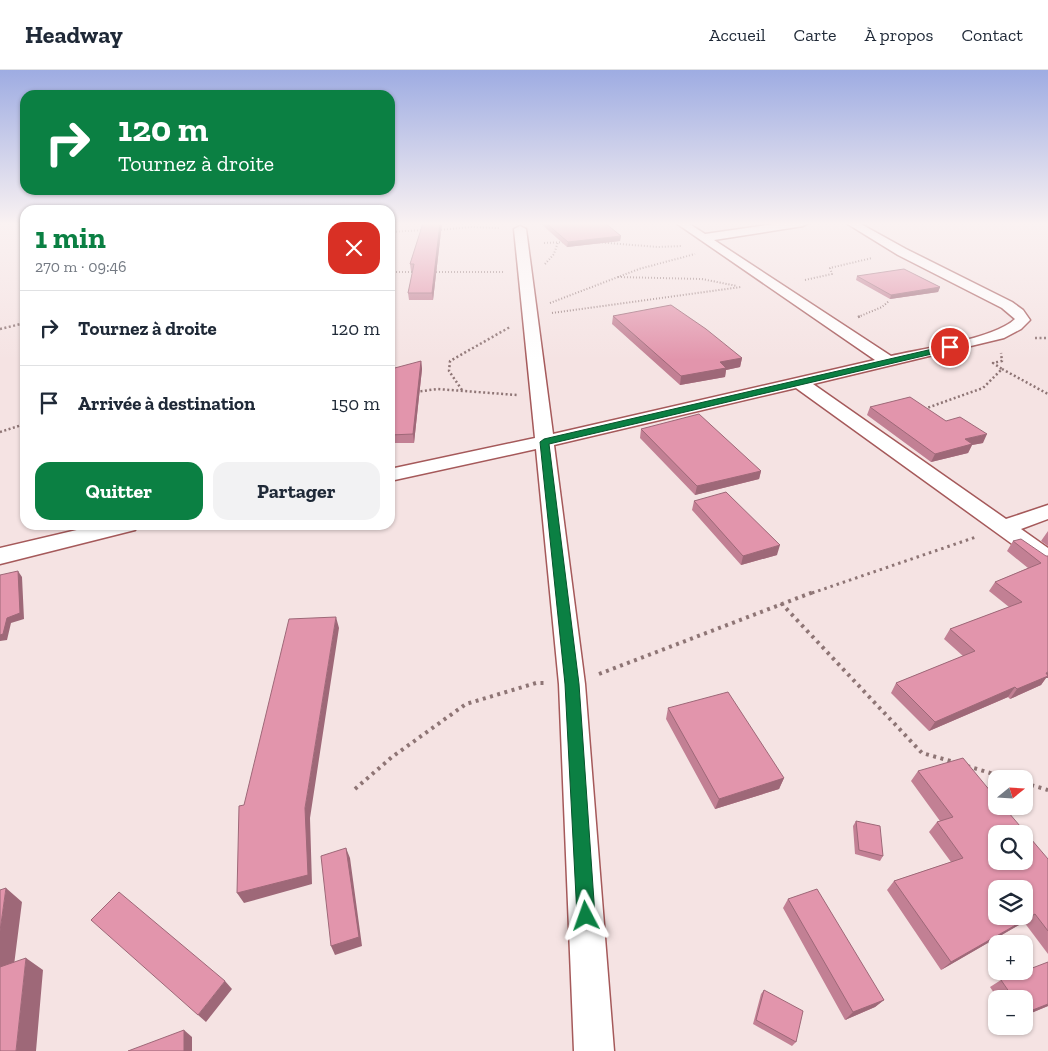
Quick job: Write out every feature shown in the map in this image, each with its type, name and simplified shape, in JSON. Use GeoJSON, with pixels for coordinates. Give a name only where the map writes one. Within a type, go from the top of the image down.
{"type":"FeatureCollection","features":[{"type":"Feature","properties":{"kind":"street"},"geometry":{"type":"LineString","coordinates":[[524,269],[572,684],[594,1051]]}},
{"type":"Feature","properties":{"kind":"street"},"geometry":{"type":"LineString","coordinates":[[747,269],[887,361]]}},
{"type":"Feature","properties":{"kind":"street"},"geometry":{"type":"LineString","coordinates":[[395,475],[800,383],[1004,334],[1017,327],[1023,320],[1018,313],[1007,305],[935,269]]}},
{"type":"Feature","properties":{"kind":"street"},"geometry":{"type":"LineString","coordinates":[[800,383],[1048,559]]}},
{"type":"Feature","properties":{"kind":"street"},"geometry":{"type":"LineString","coordinates":[[1005,527],[1048,512]]}},
{"type":"Feature","properties":{"kind":"street"},"geometry":{"type":"LineString","coordinates":[[0,556],[107,530]]}},
{"type":"Feature","properties":{"kind":"path"},"geometry":{"type":"LineString","coordinates":[[462,390],[449,371],[450,361],[504,332],[541,304],[592,288],[639,269]]}},
{"type":"Feature","properties":{"kind":"path"},"geometry":{"type":"LineString","coordinates":[[529,314],[741,287],[773,285],[832,274],[830,269]]}},
{"type":"Feature","properties":{"kind":"path"},"geometry":{"type":"LineString","coordinates":[[395,272],[417,272]]}},
{"type":"Feature","properties":{"kind":"path"},"geometry":{"type":"LineString","coordinates":[[427,272],[524,272]]}},
{"type":"Feature","properties":{"kind":"path"},"geometry":{"type":"LineString","coordinates":[[617,277],[702,279],[741,287]]}},
{"type":"Feature","properties":{"kind":"path"},"geometry":{"type":"LineString","coordinates":[[835,325],[882,307],[889,301]]}},
{"type":"Feature","properties":{"kind":"path"},"geometry":{"type":"LineString","coordinates":[[0,329],[20,324]]}},
{"type":"Feature","properties":{"kind":"path"},"geometry":{"type":"LineString","coordinates":[[1048,338],[1004,334],[1001,346],[1002,361],[993,364],[1048,394]]}},
{"type":"Feature","properties":{"kind":"path"},"geometry":{"type":"LineString","coordinates":[[924,409],[983,388],[992,382],[1002,369]]}},
{"type":"Feature","properties":{"kind":"path"},"geometry":{"type":"LineString","coordinates":[[412,393],[437,389],[508,392],[539,401]]}},
{"type":"Feature","properties":{"kind":"path"},"geometry":{"type":"LineString","coordinates":[[0,432],[20,426]]}},
{"type":"Feature","properties":{"kind":"path"},"geometry":{"type":"LineString","coordinates":[[355,789],[392,757],[466,704],[536,682],[572,684],[781,603],[1005,527]]}},
{"type":"Feature","properties":{"kind":"path"},"geometry":{"type":"LineString","coordinates":[[781,603],[922,753],[957,763]]}},
{"type":"Feature","properties":{"kind":"path"},"geometry":{"type":"LineString","coordinates":[[966,766],[988,772]]}},
{"type":"Feature","properties":{"kind":"path"},"geometry":{"type":"LineString","coordinates":[[1033,786],[1048,790]]}},
{"type":"Feature","properties":{"kind":"building"},"geometry":{"type":"Polygon","coordinates":[[[413,269],[435,269],[432,293],[408,293],[413,269]]]}},
{"type":"Feature","properties":{"kind":"building"},"geometry":{"type":"Polygon","coordinates":[[[904,269],[940,287],[891,295],[857,276],[904,269]]]}},
{"type":"Feature","properties":{"kind":"building"},"geometry":{"type":"Polygon","coordinates":[[[671,305],[706,329],[742,358],[720,362],[726,368],[681,376],[613,316],[671,305]]]}},
{"type":"Feature","properties":{"kind":"building"},"geometry":{"type":"Polygon","coordinates":[[[421,361],[413,434],[395,435],[395,368],[421,361]]]}},
{"type":"Feature","properties":{"kind":"building"},"geometry":{"type":"Polygon","coordinates":[[[910,397],[946,421],[960,417],[987,434],[965,439],[972,444],[935,454],[870,407],[910,397]]]}},
{"type":"Feature","properties":{"kind":"building"},"geometry":{"type":"Polygon","coordinates":[[[699,414],[761,471],[697,486],[641,429],[699,414]]]}},
{"type":"Feature","properties":{"kind":"building"},"geometry":{"type":"Polygon","coordinates":[[[726,492],[780,545],[743,556],[694,501],[726,492]]]}},
{"type":"Feature","properties":{"kind":"building"},"geometry":{"type":"Polygon","coordinates":[[[1021,539],[1048,556],[1048,672],[1046,673],[1048,676],[1017,689],[1015,687],[935,722],[896,683],[975,651],[950,629],[1022,602],[995,582],[1041,563],[1013,541],[1021,539]]]}},
{"type":"Feature","properties":{"kind":"building"},"geometry":{"type":"Polygon","coordinates":[[[18,571],[20,613],[7,618],[3,634],[0,635],[0,575],[18,571]]]}},
{"type":"Feature","properties":{"kind":"building"},"geometry":{"type":"Polygon","coordinates":[[[336,617],[305,808],[308,875],[237,893],[239,806],[244,805],[289,619],[336,617]]]}},
{"type":"Feature","properties":{"kind":"building"},"geometry":{"type":"Polygon","coordinates":[[[728,692],[784,778],[719,799],[668,708],[728,692]]]}},
{"type":"Feature","properties":{"kind":"building"},"geometry":{"type":"Polygon","coordinates":[[[963,758],[988,788],[988,815],[1011,815],[1019,825],[988,825],[988,870],[1033,870],[1033,841],[1048,859],[1048,931],[1035,914],[1033,915],[1033,880],[988,880],[988,925],[1016,925],[998,935],[988,935],[988,941],[951,962],[894,881],[963,858],[937,822],[953,817],[918,771],[963,758]]]}},
{"type":"Feature","properties":{"kind":"building"},"geometry":{"type":"Polygon","coordinates":[[[856,821],[880,826],[883,856],[859,850],[856,821]]]}},
{"type":"Feature","properties":{"kind":"building"},"geometry":{"type":"Polygon","coordinates":[[[346,848],[359,937],[331,946],[321,856],[346,848]]]}},
{"type":"Feature","properties":{"kind":"building"},"geometry":{"type":"Polygon","coordinates":[[[6,888],[0,931],[0,890],[6,888]]]}},
{"type":"Feature","properties":{"kind":"building"},"geometry":{"type":"Polygon","coordinates":[[[817,889],[884,1000],[853,1012],[788,899],[817,889]]]}},
{"type":"Feature","properties":{"kind":"building"},"geometry":{"type":"Polygon","coordinates":[[[119,892],[225,981],[198,1015],[91,920],[119,892]]]}},
{"type":"Feature","properties":{"kind":"building"},"geometry":{"type":"Polygon","coordinates":[[[26,958],[16,1051],[0,1051],[0,967],[26,958]]]}},
{"type":"Feature","properties":{"kind":"building"},"geometry":{"type":"Polygon","coordinates":[[[1048,962],[1048,1004],[1033,1010],[1033,990],[1008,990],[1001,980],[1033,980],[1033,968],[1048,962]]]}},
{"type":"Feature","properties":{"kind":"building"},"geometry":{"type":"Polygon","coordinates":[[[764,990],[803,1011],[796,1042],[756,1020],[764,990]]]}},
{"type":"Feature","properties":{"kind":"building"},"geometry":{"type":"Polygon","coordinates":[[[184,1030],[184,1051],[128,1051],[184,1030]]]}},
{"type":"Feature","properties":{"kind":"route"},"geometry":{"type":"LineString","coordinates":[[586,916],[572,684],[544,442],[950,347]]}}]}
